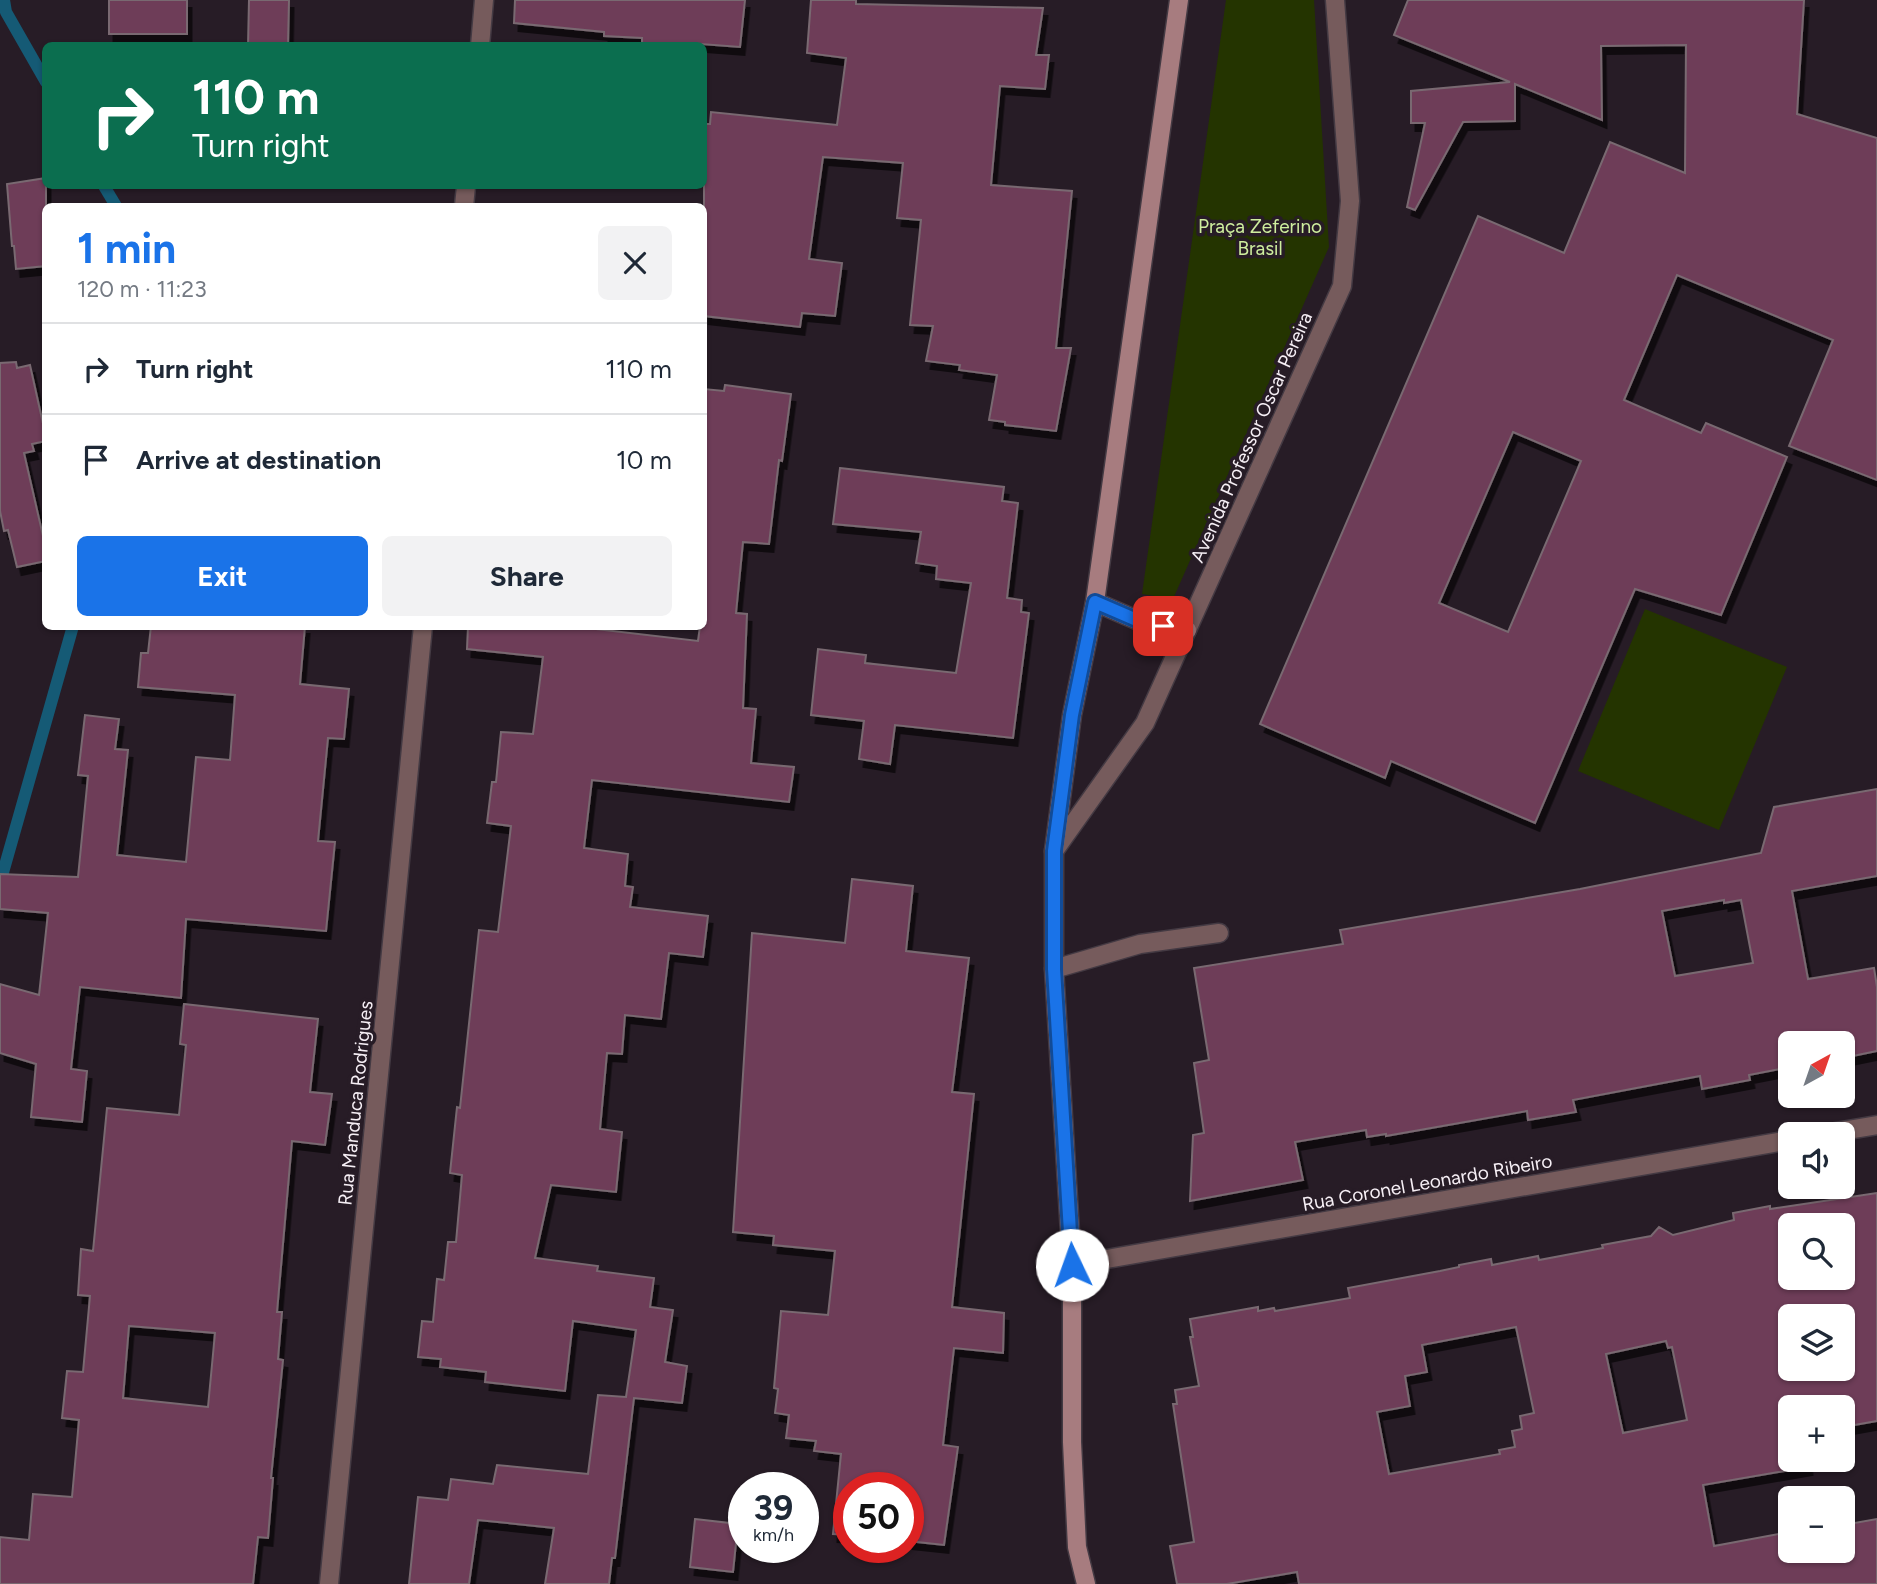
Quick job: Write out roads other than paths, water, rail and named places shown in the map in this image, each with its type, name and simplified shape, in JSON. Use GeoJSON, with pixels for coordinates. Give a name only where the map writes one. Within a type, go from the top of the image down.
{"type":"FeatureCollection","features":[{"type":"Feature","properties":{"kind":"main road"},"geometry":{"type":"LineString","coordinates":[[1086,1584],[1077,1547],[1072,1443],[1072,1265],[1054,969],[1054,851],[1072,715],[1095,602],[1180,0]]}},
{"type":"Feature","properties":{"kind":"main road"},"geometry":{"type":"LineString","coordinates":[[1095,602],[1139,621],[1187,630]]}},
{"type":"Feature","properties":{"kind":"street"},"geometry":{"type":"LineString","coordinates":[[480,42],[484,0]]}},
{"type":"Feature","properties":{"kind":"street","name":"Avenida Professor Oscar Pereira"},"geometry":{"type":"LineString","coordinates":[[1054,851],[1145,723],[1342,286],[1350,201],[1335,0]]}},
{"type":"Feature","properties":{"kind":"street","name":"Rua Manduca Rodrigues"},"geometry":{"type":"LineString","coordinates":[[329,1584],[423,630]]}},
{"type":"Feature","properties":{"kind":"street"},"geometry":{"type":"LineString","coordinates":[[1054,969],[1140,944],[1219,933]]}},
{"type":"Feature","properties":{"kind":"street"},"geometry":{"type":"LineString","coordinates":[[1855,1129],[1877,1125]]}},
{"type":"Feature","properties":{"kind":"street","name":"Rua Coronel Leonardo Ribeiro"},"geometry":{"type":"LineString","coordinates":[[1072,1265],[1778,1142]]}},
{"type":"Feature","properties":{"kind":"waterway"},"geometry":{"type":"LineString","coordinates":[[4,0],[6,12],[42,75]]}},
{"type":"Feature","properties":{"kind":"waterway"},"geometry":{"type":"LineString","coordinates":[[106,189],[114,203]]}},
{"type":"Feature","properties":{"kind":"waterway"},"geometry":{"type":"LineString","coordinates":[[0,883],[72,630]]}},
{"type":"Feature","properties":{"kind":"park label","name":"Praça Zeferino Brasil"},"geometry":{"type":"Point","coordinates":[1260,237]}}]}
